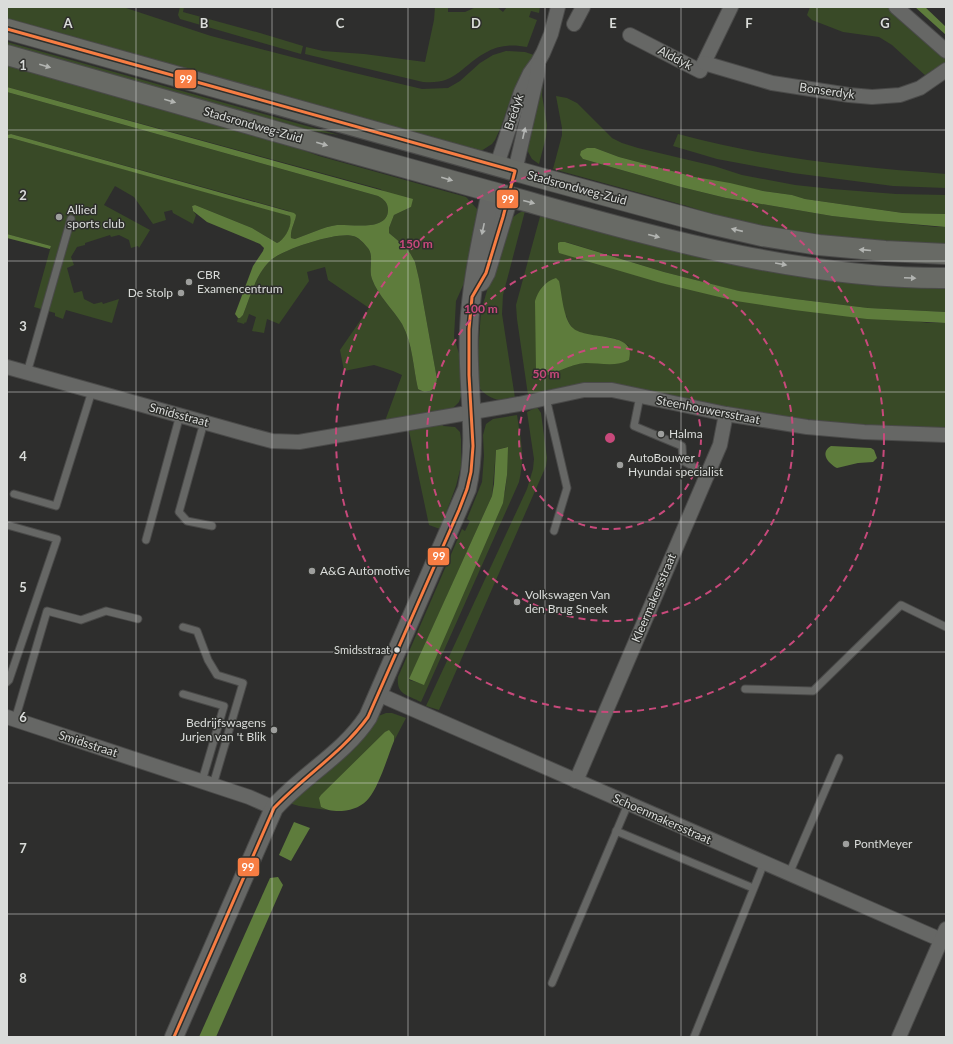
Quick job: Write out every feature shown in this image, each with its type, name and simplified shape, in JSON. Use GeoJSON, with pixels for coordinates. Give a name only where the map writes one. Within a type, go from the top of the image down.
{"type":"FeatureCollection","features":[{"type":"Feature","properties":{"kind":"main road","name":"Stadsrondweg-Zuid"},"geometry":{"type":"LineString","coordinates":[[7,29],[710,224],[762,236],[858,249],[946,254]]}},
{"type":"Feature","properties":{"kind":"main road","name":"Stadsrondweg-Zuid"},"geometry":{"type":"LineString","coordinates":[[7,55],[500,194],[653,236],[723,253],[798,267],[881,276],[946,278]]}},
{"type":"Feature","properties":{"kind":"main road"},"geometry":{"type":"LineString","coordinates":[[500,194],[506,168]]}},
{"type":"Feature","properties":{"kind":"street","name":"Brédyk"},"geometry":{"type":"LineString","coordinates":[[506,168],[521,92],[530,73],[538,62],[551,34],[558,7]]}},
{"type":"Feature","properties":{"kind":"street"},"geometry":{"type":"LineString","coordinates":[[574,24],[583,7]]}},
{"type":"Feature","properties":{"kind":"street","name":"Alddyk"},"geometry":{"type":"LineString","coordinates":[[630,35],[700,71],[731,7]]}},
{"type":"Feature","properties":{"kind":"street"},"geometry":{"type":"LineString","coordinates":[[896,7],[946,51]]}},
{"type":"Feature","properties":{"kind":"street","name":"Bonserdyk"},"geometry":{"type":"LineString","coordinates":[[704,63],[772,83],[849,95],[872,97],[900,94],[920,88],[946,70]]}},
{"type":"Feature","properties":{"kind":"street"},"geometry":{"type":"LineString","coordinates":[[174,1037],[274,808],[286,794],[351,739],[368,717],[459,510],[467,489],[471,472],[473,446],[469,375],[469,329],[474,271],[500,194]]}},
{"type":"Feature","properties":{"kind":"street","name":"Smidsstraat"},"geometry":{"type":"LineString","coordinates":[[7,367],[272,440],[299,442],[472,412]]}},
{"type":"Feature","properties":{"kind":"street","name":"Steenhouwersstraat"},"geometry":{"type":"LineString","coordinates":[[472,412],[519,404],[584,390],[612,390],[726,414],[807,427],[864,432],[946,435]]}},
{"type":"Feature","properties":{"kind":"street","name":"Kleermakersstraat"},"geometry":{"type":"LineString","coordinates":[[576,781],[720,445],[726,414]]}},
{"type":"Feature","properties":{"kind":"street","name":"Schoenmakersstraat"},"geometry":{"type":"LineString","coordinates":[[378,694],[789,874],[944,937]]}},
{"type":"Feature","properties":{"kind":"street","name":"Smidsstraat"},"geometry":{"type":"LineString","coordinates":[[11,718],[249,797],[274,808]]}},
{"type":"Feature","properties":{"kind":"street"},"geometry":{"type":"LineString","coordinates":[[899,1037],[944,937]]}},
{"type":"Feature","properties":{"kind":"lane"},"geometry":{"type":"LineString","coordinates":[[27,373],[71,219]]}},
{"type":"Feature","properties":{"kind":"lane"},"geometry":{"type":"LineString","coordinates":[[14,494],[56,506],[92,391]]}},
{"type":"Feature","properties":{"kind":"lane"},"geometry":{"type":"LineString","coordinates":[[640,396],[634,426],[682,446],[683,461],[707,474]]}},
{"type":"Feature","properties":{"kind":"lane"},"geometry":{"type":"LineString","coordinates":[[546,398],[567,488],[554,531]]}},
{"type":"Feature","properties":{"kind":"lane"},"geometry":{"type":"LineString","coordinates":[[146,540],[180,415]]}},
{"type":"Feature","properties":{"kind":"lane"},"geometry":{"type":"LineString","coordinates":[[204,422],[180,512],[187,521],[212,526]]}},
{"type":"Feature","properties":{"kind":"lane"},"geometry":{"type":"LineString","coordinates":[[7,525],[56,539],[9,680],[7,682]]}},
{"type":"Feature","properties":{"kind":"lane"},"geometry":{"type":"LineString","coordinates":[[745,689],[813,692],[901,604],[946,627]]}},
{"type":"Feature","properties":{"kind":"lane","name":"Smidsstraat"},"geometry":{"type":"LineString","coordinates":[[11,718],[47,611],[81,620],[106,611],[138,619]]}},
{"type":"Feature","properties":{"kind":"lane"},"geometry":{"type":"LineString","coordinates":[[183,627],[197,631],[208,660],[217,675],[243,683],[207,783]]}},
{"type":"Feature","properties":{"kind":"lane"},"geometry":{"type":"LineString","coordinates":[[183,694],[224,706],[207,783]]}},
{"type":"Feature","properties":{"kind":"lane"},"geometry":{"type":"LineString","coordinates":[[789,874],[839,758]]}},
{"type":"Feature","properties":{"kind":"lane"},"geometry":{"type":"LineString","coordinates":[[552,983],[628,804]]}},
{"type":"Feature","properties":{"kind":"lane"},"geometry":{"type":"LineString","coordinates":[[616,831],[753,888]]}},
{"type":"Feature","properties":{"kind":"lane"},"geometry":{"type":"LineString","coordinates":[[694,1037],[764,863]]}},
{"type":"Feature","properties":{"kind":"shaded area"},"geometry":{"type":"Polygon","coordinates":[[[7,7],[123,7],[211,36],[422,89],[448,88],[460,81],[480,63],[493,55],[506,51],[525,52],[534,55],[508,106],[495,140],[492,144],[481,151],[7,24],[7,7]]]}},
{"type":"Feature","properties":{"kind":"shaded area"},"geometry":{"type":"Polygon","coordinates":[[[180,7],[184,7],[183,12],[303,46],[301,54],[180,19],[178,15],[180,7]]]}},
{"type":"Feature","properties":{"kind":"shaded area"},"geometry":{"type":"Polygon","coordinates":[[[435,7],[448,7],[448,12],[465,12],[476,7],[497,7],[503,12],[507,7],[540,7],[539,13],[531,11],[529,17],[537,20],[527,47],[511,45],[490,50],[451,78],[443,81],[423,82],[305,54],[306,47],[323,51],[364,54],[425,62],[434,20],[435,7]]]}},
{"type":"Feature","properties":{"kind":"shaded area"},"geometry":{"type":"Polygon","coordinates":[[[810,7],[890,7],[946,56],[946,64],[927,77],[892,45],[879,37],[843,32],[812,20],[807,15],[810,7]]]}},
{"type":"Feature","properties":{"kind":"shaded area"},"geometry":{"type":"Polygon","coordinates":[[[915,7],[925,7],[946,27],[946,35],[915,7]]]}},
{"type":"Feature","properties":{"kind":"shaded area"},"geometry":{"type":"Polygon","coordinates":[[[7,42],[339,135],[261,123],[7,52],[7,42]]]}},
{"type":"Feature","properties":{"kind":"shaded area"},"geometry":{"type":"Polygon","coordinates":[[[7,63],[248,130],[319,156],[466,197],[477,209],[479,215],[469,272],[456,301],[454,337],[460,357],[462,393],[459,402],[453,408],[385,421],[402,375],[374,365],[344,371],[340,350],[369,308],[328,280],[325,267],[307,272],[309,281],[279,324],[267,319],[264,333],[252,331],[256,317],[249,314],[246,323],[245,322],[244,324],[237,322],[238,318],[243,315],[261,272],[270,261],[285,252],[310,242],[335,236],[353,236],[366,245],[371,254],[372,279],[382,297],[398,318],[406,332],[411,348],[418,389],[428,392],[436,385],[437,379],[415,262],[410,253],[402,244],[389,233],[389,228],[394,215],[411,207],[380,189],[7,87],[7,63]]]}},
{"type":"Feature","properties":{"kind":"shaded area"},"geometry":{"type":"Polygon","coordinates":[[[543,81],[542,95],[547,125],[546,137],[539,164],[532,159],[527,150],[543,81]]]}},
{"type":"Feature","properties":{"kind":"shaded area"},"geometry":{"type":"Polygon","coordinates":[[[7,87],[413,199],[411,207],[394,215],[389,228],[389,233],[402,244],[410,253],[415,262],[437,379],[433,389],[425,392],[418,389],[411,348],[406,332],[375,285],[371,275],[371,254],[363,242],[357,238],[346,235],[310,242],[285,252],[270,261],[261,272],[254,286],[243,315],[238,318],[235,314],[253,266],[264,248],[260,244],[207,222],[193,211],[192,206],[195,205],[252,228],[277,243],[283,239],[288,231],[291,219],[290,216],[7,138],[7,135],[11,134],[294,213],[296,215],[291,232],[291,238],[295,239],[332,226],[359,226],[375,224],[382,221],[386,217],[388,208],[382,198],[7,92],[7,87]]]}},
{"type":"Feature","properties":{"kind":"shaded area"},"geometry":{"type":"Polygon","coordinates":[[[7,92],[378,196],[384,200],[387,205],[388,210],[386,217],[382,221],[375,224],[359,226],[337,225],[321,229],[295,239],[291,238],[291,231],[295,220],[289,211],[11,134],[7,135],[7,92]]]}},
{"type":"Feature","properties":{"kind":"shaded area"},"geometry":{"type":"Polygon","coordinates":[[[556,96],[567,98],[577,103],[612,138],[622,143],[714,166],[742,175],[795,185],[832,189],[896,194],[946,195],[946,214],[903,213],[805,199],[792,195],[763,191],[695,177],[619,157],[595,148],[583,159],[681,187],[726,198],[832,216],[946,227],[946,248],[845,242],[747,226],[687,206],[553,169],[562,135],[556,96]]]}},
{"type":"Feature","properties":{"kind":"shaded area"},"geometry":{"type":"Polygon","coordinates":[[[678,134],[744,149],[810,160],[844,165],[946,174],[946,188],[893,186],[793,173],[717,159],[673,146],[678,134]]]}},
{"type":"Feature","properties":{"kind":"shaded area"},"geometry":{"type":"Polygon","coordinates":[[[7,138],[288,215],[292,217],[292,220],[285,237],[277,243],[252,228],[195,205],[192,206],[192,209],[196,215],[193,224],[173,213],[172,210],[164,212],[166,220],[153,224],[134,197],[115,186],[104,205],[150,230],[139,248],[138,246],[131,248],[129,240],[119,235],[111,237],[110,235],[77,247],[71,257],[74,265],[67,268],[74,293],[82,291],[84,299],[94,304],[102,302],[103,304],[119,299],[112,323],[66,310],[63,319],[55,316],[55,313],[34,307],[51,246],[7,234],[7,138]]]}},
{"type":"Feature","properties":{"kind":"shaded area"},"geometry":{"type":"Polygon","coordinates":[[[587,148],[595,148],[619,157],[695,177],[763,191],[792,195],[805,199],[903,213],[946,214],[946,227],[832,216],[726,198],[681,187],[583,159],[580,155],[581,151],[587,148]]]}},
{"type":"Feature","properties":{"kind":"shaded area"},"geometry":{"type":"Polygon","coordinates":[[[525,211],[503,295],[502,314],[515,398],[499,400],[487,395],[479,388],[478,354],[481,311],[506,227],[514,217],[525,211]]]}},
{"type":"Feature","properties":{"kind":"shaded area"},"geometry":{"type":"Polygon","coordinates":[[[541,213],[946,285],[946,312],[868,308],[738,291],[664,272],[566,242],[560,242],[661,283],[928,323],[946,323],[946,431],[781,417],[727,409],[667,394],[624,387],[528,395],[516,305],[541,213]],[[566,315],[563,368],[586,363],[629,346],[614,338],[578,332],[569,323],[566,315]]]}},
{"type":"Feature","properties":{"kind":"shaded area"},"geometry":{"type":"Polygon","coordinates":[[[7,234],[51,246],[50,249],[7,238],[7,234]]]}},
{"type":"Feature","properties":{"kind":"shaded area"},"geometry":{"type":"Polygon","coordinates":[[[565,242],[664,272],[739,291],[868,308],[946,312],[946,323],[867,319],[736,301],[661,283],[559,253],[558,243],[565,242]]]}},
{"type":"Feature","properties":{"kind":"shaded area"},"geometry":{"type":"Polygon","coordinates":[[[556,278],[559,281],[563,306],[567,319],[573,328],[580,332],[619,340],[626,344],[630,351],[629,360],[614,364],[580,364],[539,378],[536,371],[535,301],[542,287],[548,281],[556,278]]]}},
{"type":"Feature","properties":{"kind":"shaded area"},"geometry":{"type":"Polygon","coordinates":[[[537,407],[541,413],[547,458],[546,466],[439,710],[426,706],[527,489],[533,469],[534,459],[527,412],[537,407]]]}},
{"type":"Feature","properties":{"kind":"shaded area"},"geometry":{"type":"Polygon","coordinates":[[[517,415],[522,456],[519,482],[421,702],[407,696],[401,691],[399,688],[398,677],[462,529],[465,531],[470,521],[467,519],[482,482],[484,456],[483,435],[486,424],[493,419],[517,415]],[[507,447],[496,450],[492,496],[409,680],[424,684],[505,492],[507,475],[507,447]]]}},
{"type":"Feature","properties":{"kind":"shaded area"},"geometry":{"type":"Polygon","coordinates":[[[442,422],[443,426],[455,427],[460,432],[461,466],[456,486],[440,529],[429,525],[409,431],[442,422]]]}},
{"type":"Feature","properties":{"kind":"shaded area"},"geometry":{"type":"Polygon","coordinates":[[[831,446],[871,448],[874,450],[877,458],[873,462],[858,463],[837,468],[826,458],[827,449],[831,446]]]}},
{"type":"Feature","properties":{"kind":"shaded area"},"geometry":{"type":"Polygon","coordinates":[[[508,447],[507,475],[503,503],[424,685],[409,679],[492,496],[496,450],[508,447]]]}},
{"type":"Feature","properties":{"kind":"shaded area"},"geometry":{"type":"Polygon","coordinates":[[[386,713],[392,713],[406,718],[394,741],[394,736],[321,807],[327,810],[289,803],[376,717],[386,713]]]}},
{"type":"Feature","properties":{"kind":"shaded area"},"geometry":{"type":"Polygon","coordinates":[[[389,730],[394,736],[394,741],[377,786],[367,801],[354,809],[342,811],[321,807],[319,798],[321,795],[385,732],[389,730]]]}},
{"type":"Feature","properties":{"kind":"shaded area"},"geometry":{"type":"Polygon","coordinates":[[[294,822],[310,828],[291,861],[279,855],[294,822]]]}},
{"type":"Feature","properties":{"kind":"shaded area"},"geometry":{"type":"Polygon","coordinates":[[[278,877],[283,885],[216,1037],[199,1037],[270,878],[278,877]]]}},
{"type":"Feature","properties":{"kind":"transit line","name":"99"},"geometry":{"type":"LineString","coordinates":[[7,29],[515,171],[486,273],[472,297],[469,329],[469,375],[473,446],[471,472],[467,489],[459,510],[368,717],[347,742],[274,808],[174,1037]]}},
{"type":"Feature","properties":{"kind":"place","name":"Allied sports club"},"geometry":{"type":"Point","coordinates":[59,217]}},
{"type":"Feature","properties":{"kind":"place","name":"CBR Examencentrum"},"geometry":{"type":"Point","coordinates":[189,282]}},
{"type":"Feature","properties":{"kind":"place","name":"De Stolp"},"geometry":{"type":"Point","coordinates":[181,293]}},
{"type":"Feature","properties":{"kind":"place","name":"Halma"},"geometry":{"type":"Point","coordinates":[661,434]}},
{"type":"Feature","properties":{"kind":"place","name":"AutoBouwer Hyundai specialist"},"geometry":{"type":"Point","coordinates":[620,465]}},
{"type":"Feature","properties":{"kind":"place","name":"A&G Automotive"},"geometry":{"type":"Point","coordinates":[312,571]}},
{"type":"Feature","properties":{"kind":"place","name":"Volkswagen Van den Brug Sneek"},"geometry":{"type":"Point","coordinates":[517,602]}},
{"type":"Feature","properties":{"kind":"place","name":"Smidsstraat"},"geometry":{"type":"Point","coordinates":[397,650]}},
{"type":"Feature","properties":{"kind":"place","name":"Bedrijfswagens Jurjen van 't Blik"},"geometry":{"type":"Point","coordinates":[274,730]}},
{"type":"Feature","properties":{"kind":"place","name":"PontMeyer"},"geometry":{"type":"Point","coordinates":[846,844]}}]}
